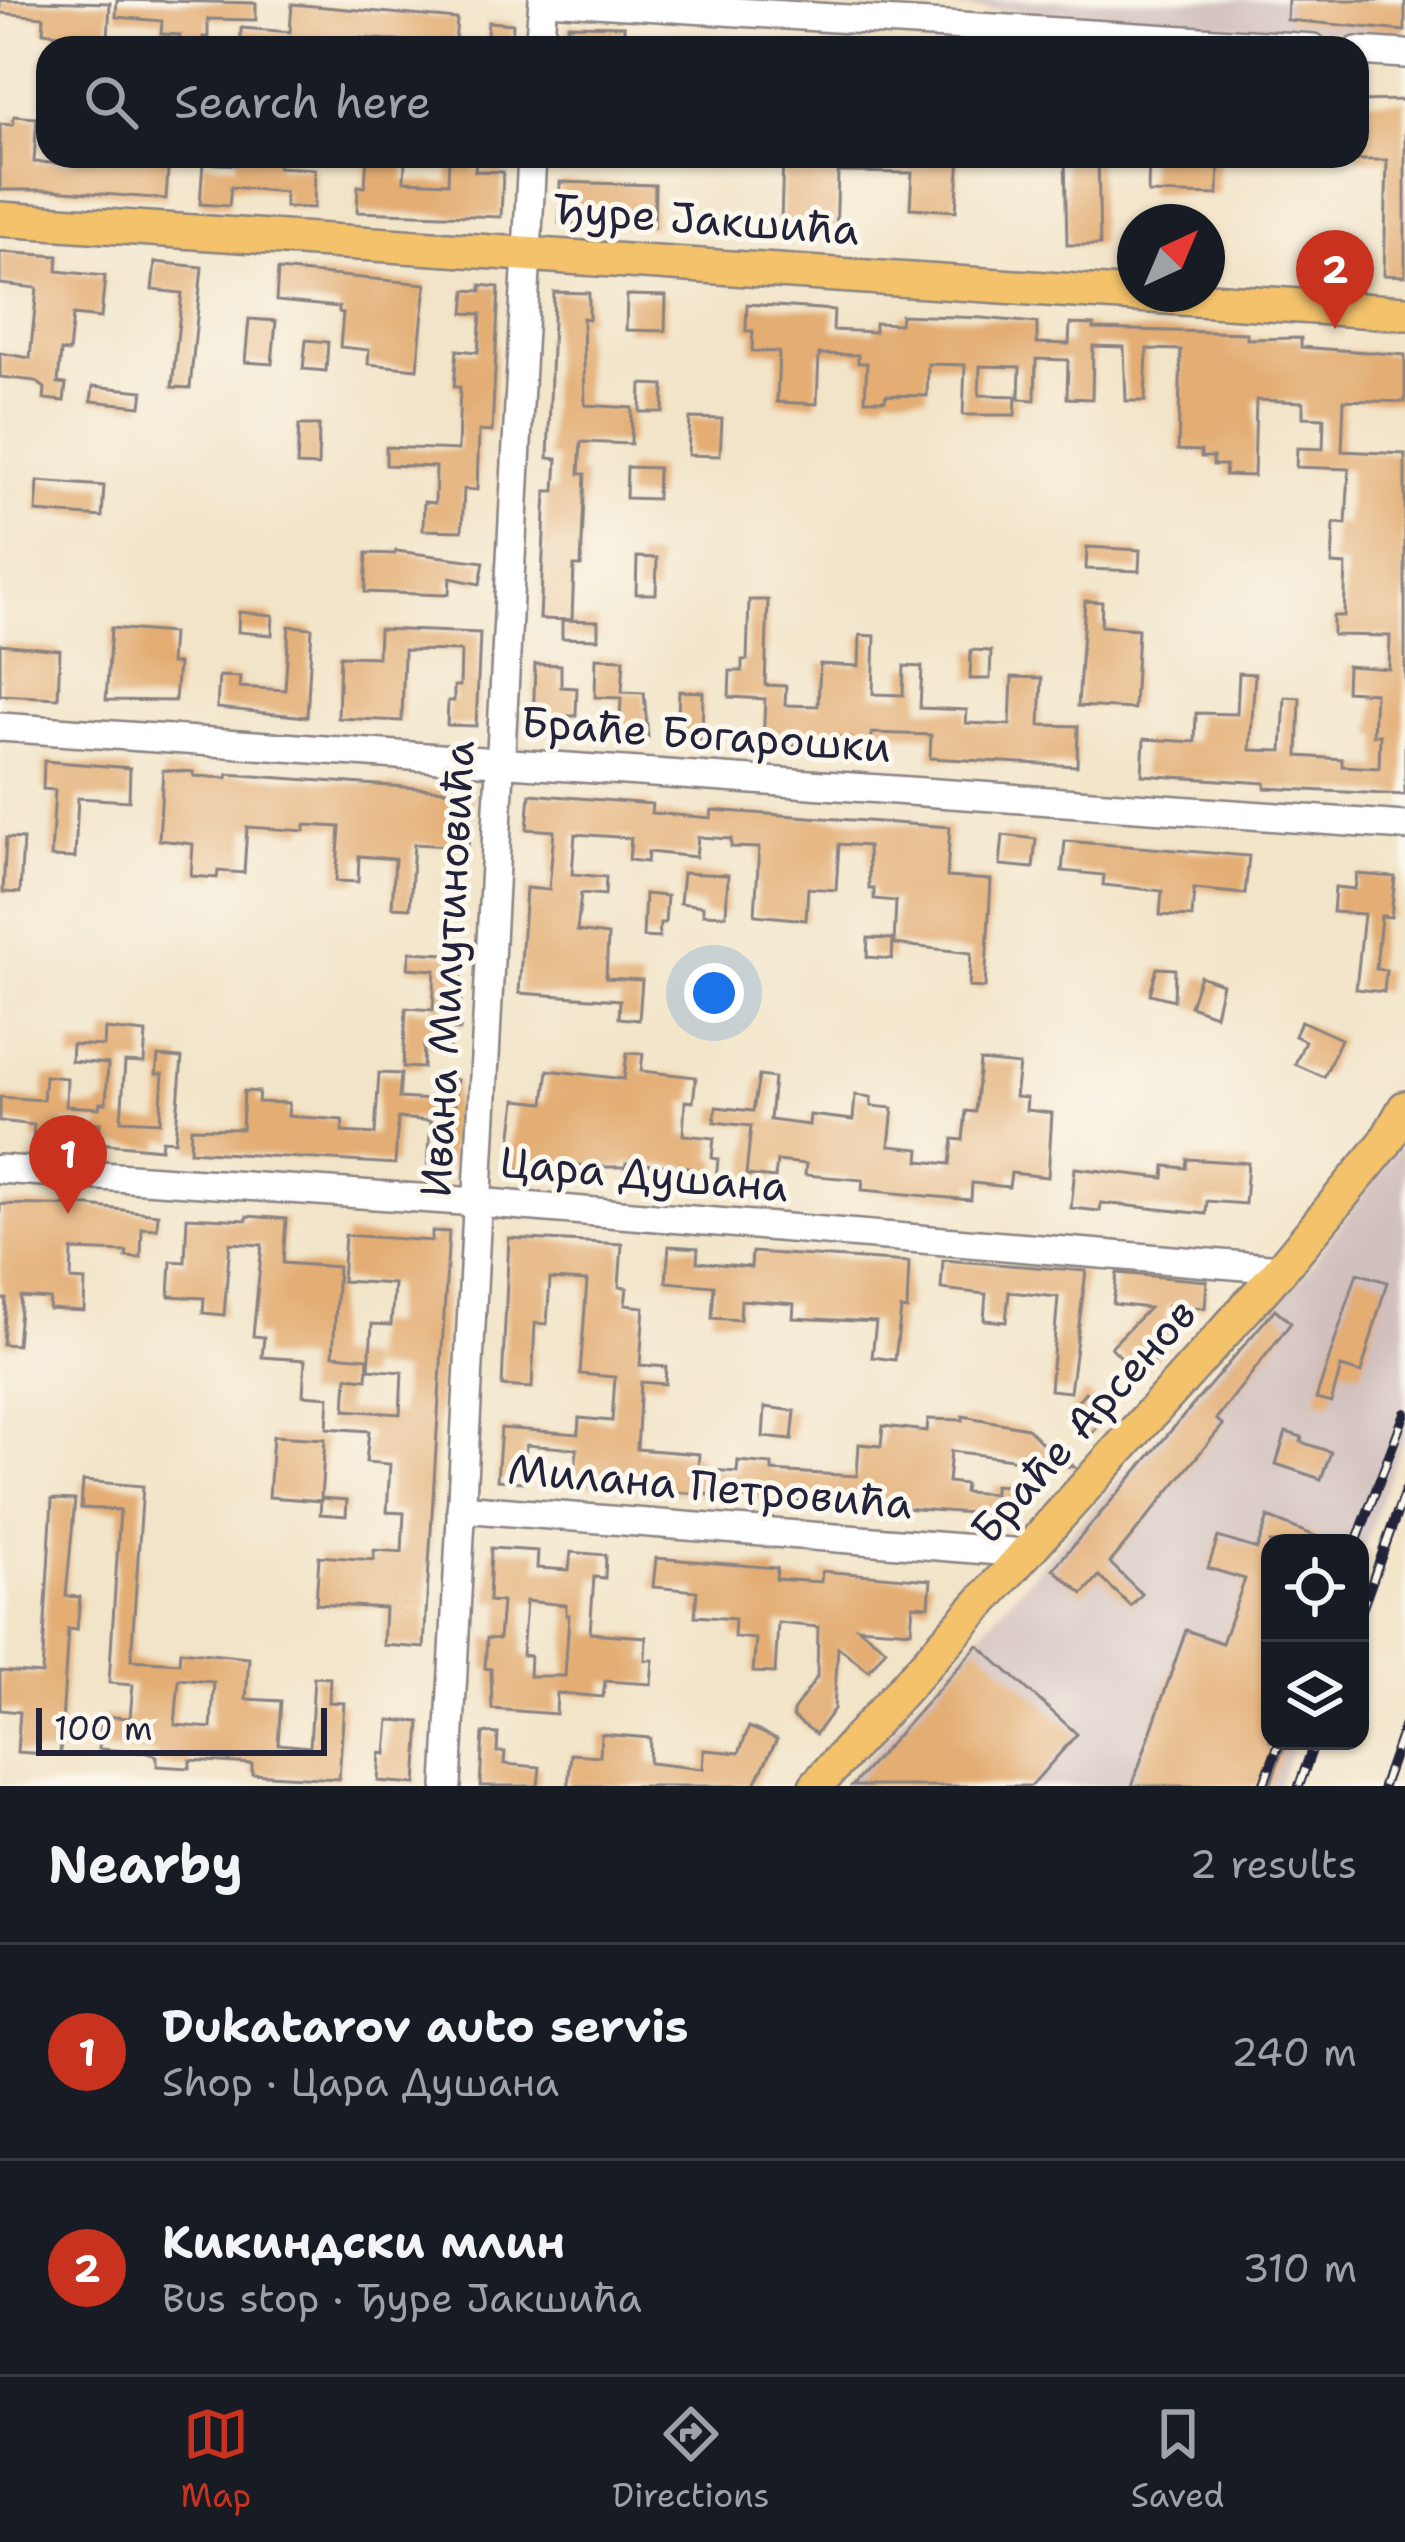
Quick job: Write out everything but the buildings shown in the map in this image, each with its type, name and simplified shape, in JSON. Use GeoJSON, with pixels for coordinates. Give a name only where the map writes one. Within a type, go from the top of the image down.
{"type":"FeatureCollection","features":[{"type":"Feature","properties":{"kind":"main road","name":"Ђуре Јакшића"},"geometry":{"type":"LineString","coordinates":[[0,219],[1405,313]]}},
{"type":"Feature","properties":{"kind":"main road","name":"Браће Арсенов"},"geometry":{"type":"LineString","coordinates":[[816,1786],[1281,1269],[1385,1143],[1405,1108]]}},
{"type":"Feature","properties":{"kind":"street"},"geometry":{"type":"LineString","coordinates":[[540,36],[545,0],[1120,36]]}},
{"type":"Feature","properties":{"kind":"street"},"geometry":{"type":"LineString","coordinates":[[1369,52],[1405,54]]}},
{"type":"Feature","properties":{"kind":"street","name":"Ивана Милутиновића"},"geometry":{"type":"LineString","coordinates":[[447,1786],[531,168]]}},
{"type":"Feature","properties":{"kind":"street","name":"Браће Богарошки"},"geometry":{"type":"LineString","coordinates":[[0,727],[1405,826]]}},
{"type":"Feature","properties":{"kind":"street","name":"Цара Душана"},"geometry":{"type":"LineString","coordinates":[[0,1169],[476,1202],[1281,1269]]}},
{"type":"Feature","properties":{"kind":"street","name":"Милана Петровића"},"geometry":{"type":"LineString","coordinates":[[461,1508],[1024,1553]]}},
{"type":"Feature","properties":{"kind":"shaded area"},"geometry":{"type":"Polygon","coordinates":[[[844,0],[1405,0],[1405,37],[844,0]]]}},
{"type":"Feature","properties":{"kind":"shaded area"},"geometry":{"type":"Polygon","coordinates":[[[1405,1137],[1405,1434],[1369,1534],[1261,1534],[1261,1750],[1291,1750],[1278,1786],[842,1786],[1302,1276],[1405,1137]]]}},
{"type":"Feature","properties":{"kind":"railway"},"geometry":{"type":"LineString","coordinates":[[1359,1534],[1405,1413]]}},
{"type":"Feature","properties":{"kind":"railway"},"geometry":{"type":"LineString","coordinates":[[1369,1590],[1405,1491]]}},
{"type":"Feature","properties":{"kind":"railway"},"geometry":{"type":"LineString","coordinates":[[1383,1786],[1405,1724]]}},
{"type":"Feature","properties":{"kind":"railway"},"geometry":{"type":"LineString","coordinates":[[1263,1786],[1277,1750]]}},
{"type":"Feature","properties":{"kind":"railway"},"geometry":{"type":"LineString","coordinates":[[1299,1786],[1312,1750]]}},
{"type":"Feature","properties":{"kind":"place","name":"Кикиндски млин"},"geometry":{"type":"Point","coordinates":[1335,329]}},
{"type":"Feature","properties":{"kind":"place","name":"Dukatarov auto servis"},"geometry":{"type":"Point","coordinates":[68,1214]}}]}
